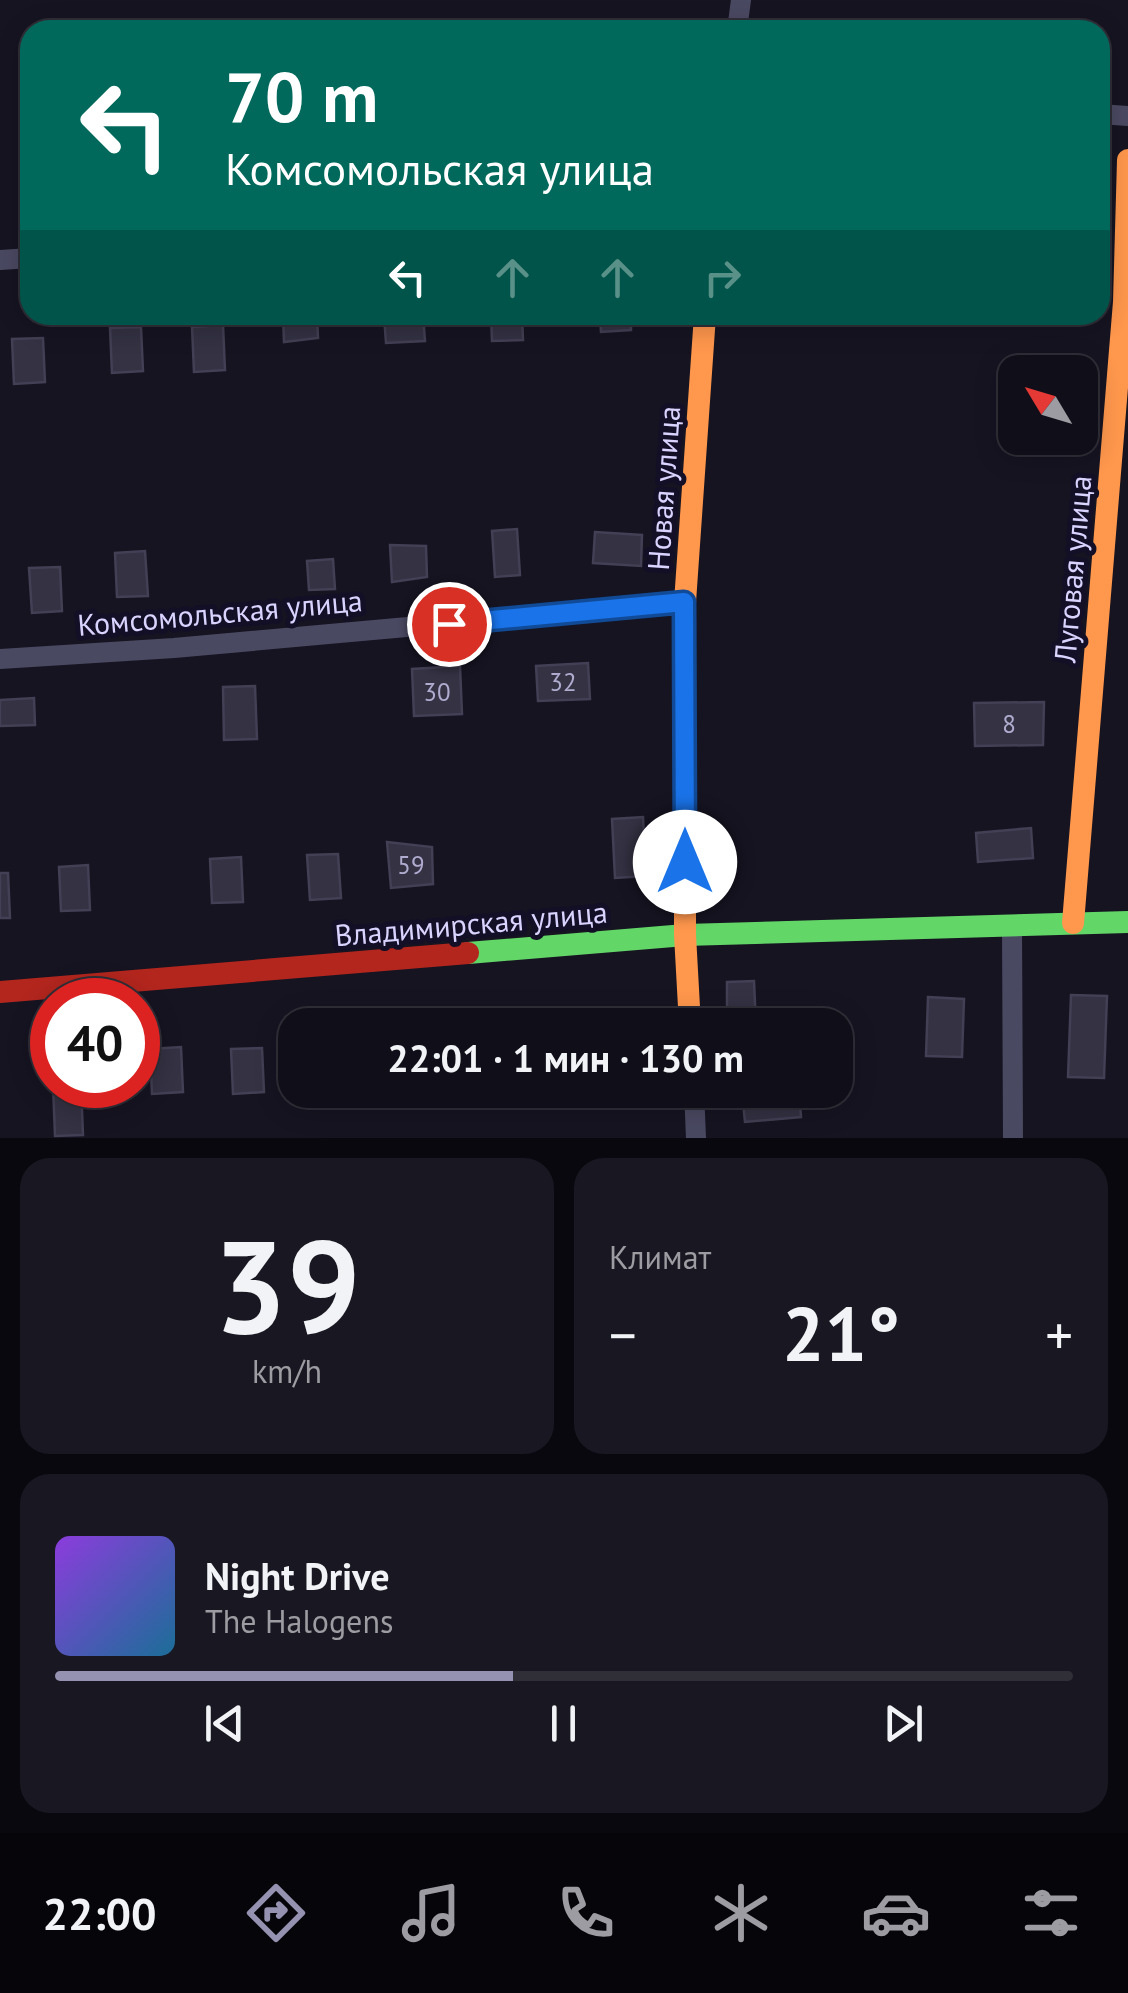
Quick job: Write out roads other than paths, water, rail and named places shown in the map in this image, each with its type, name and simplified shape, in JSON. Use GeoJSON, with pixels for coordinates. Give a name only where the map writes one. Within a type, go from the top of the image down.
{"type":"FeatureCollection","features":[{"type":"Feature","properties":{"kind":"street","name":"Луговая улица"},"geometry":{"type":"LineString","coordinates":[[1073,923],[1124,302],[1128,160]]}},
{"type":"Feature","properties":{"kind":"street","name":"Новая улица"},"geometry":{"type":"LineString","coordinates":[[689,1008],[685,936],[684,602],[704,325]]}},
{"type":"Feature","properties":{"kind":"street","name":"Комсомольская улица"},"geometry":{"type":"LineString","coordinates":[[0,659],[174,648],[684,602]]}},
{"type":"Feature","properties":{"kind":"street","name":"Владимирская улица"},"geometry":{"type":"LineString","coordinates":[[0,992],[685,936],[1128,922]]}},
{"type":"Feature","properties":{"kind":"street"},"geometry":{"type":"LineString","coordinates":[[1012,926],[1013,1138]]}},
{"type":"Feature","properties":{"kind":"street"},"geometry":{"type":"LineString","coordinates":[[695,1108],[696,1138]]}}]}
